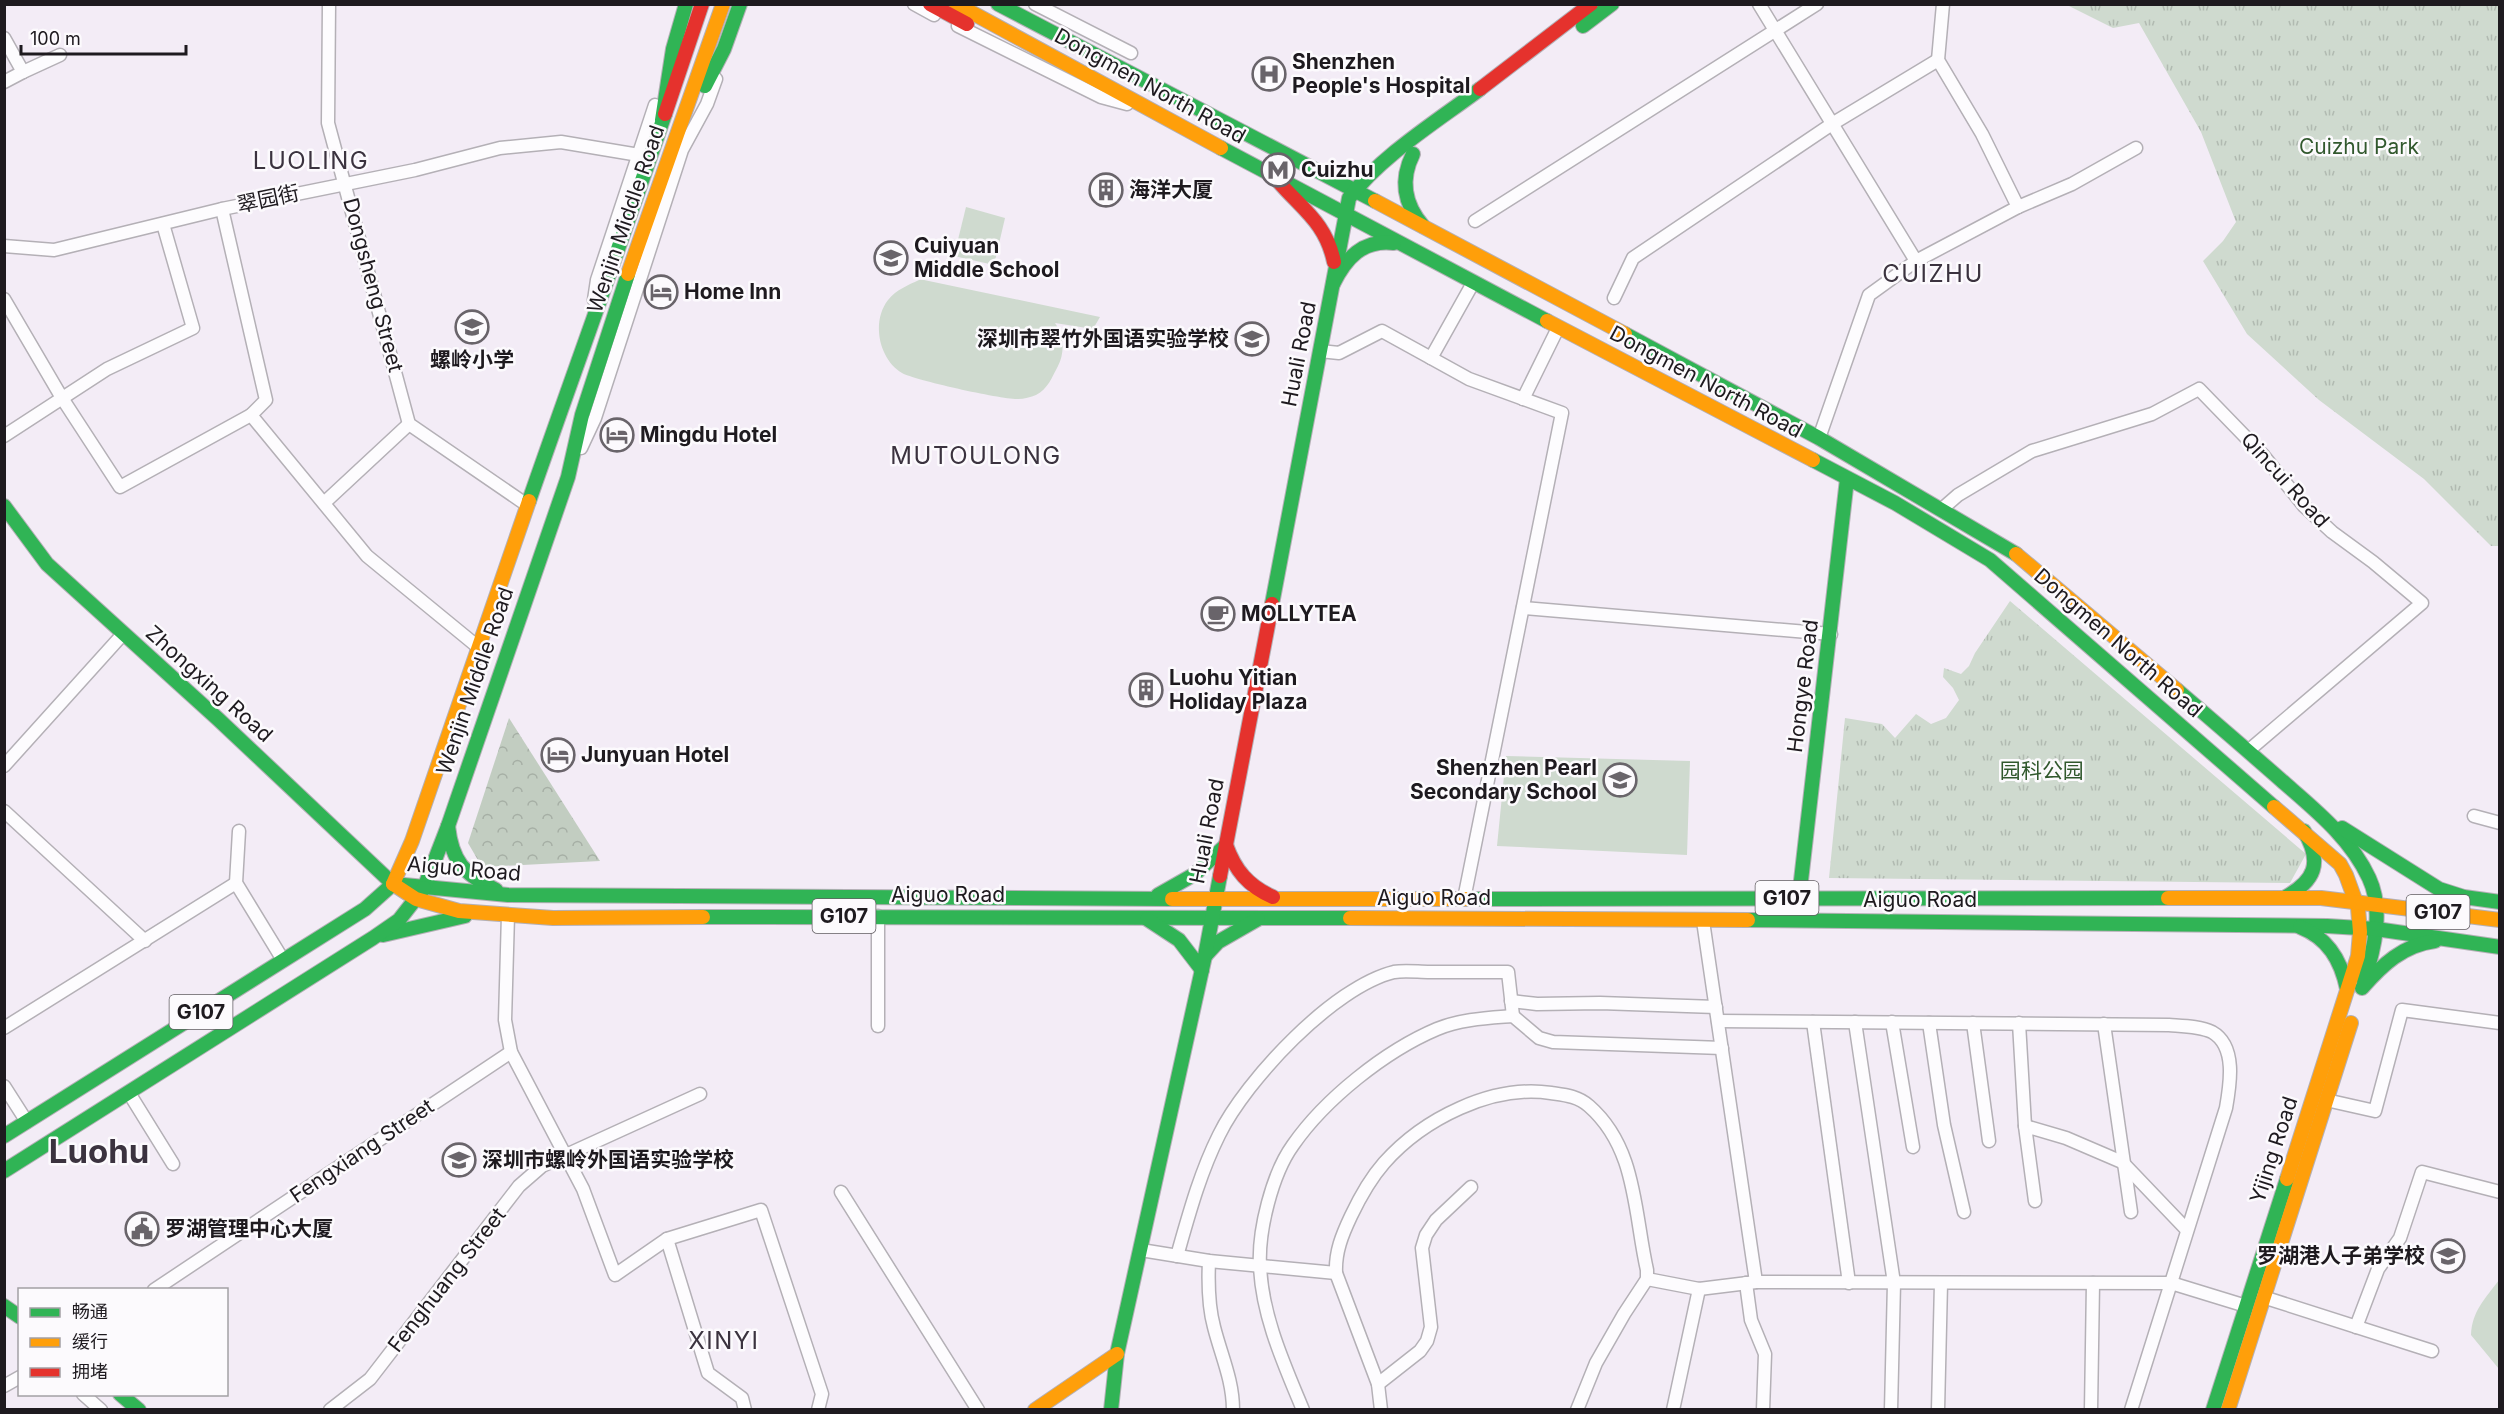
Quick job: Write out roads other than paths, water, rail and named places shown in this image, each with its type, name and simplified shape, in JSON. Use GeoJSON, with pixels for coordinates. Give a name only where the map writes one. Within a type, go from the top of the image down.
{"type":"FeatureCollection","features":[{"type":"Feature","properties":{"kind":"main road"},"geometry":{"type":"LineString","coordinates":[[662,120],[673,49],[686,4]]}},
{"type":"Feature","properties":{"kind":"main road","name":"Wenjin Middle Road"},"geometry":{"type":"LineString","coordinates":[[4,1136],[364,909],[393,884],[412,841],[477,647],[589,327],[621,243],[702,4]]}},
{"type":"Feature","properties":{"kind":"main road","name":"Wenjin Middle Road"},"geometry":{"type":"LineString","coordinates":[[4,1171],[373,938],[399,920],[420,893],[448,826],[568,477],[582,415],[637,248],[723,4]]}},
{"type":"Feature","properties":{"kind":"main road"},"geometry":{"type":"LineString","coordinates":[[681,124],[716,65],[742,4]]}},
{"type":"Feature","properties":{"kind":"main road"},"geometry":{"type":"LineString","coordinates":[[930,4],[975,28],[1013,35]]}},
{"type":"Feature","properties":{"kind":"main road","name":"Dongmen North Road"},"geometry":{"type":"LineString","coordinates":[[956,4],[1398,244],[1895,503],[1990,560],[2340,864],[2357,902]]}},
{"type":"Feature","properties":{"kind":"main road","name":"Dongmen North Road"},"geometry":{"type":"LineString","coordinates":[[998,4],[1819,438],[2019,556],[2248,750],[2322,816],[2348,843],[2365,868],[2373,887],[2376,904]]}},
{"type":"Feature","properties":{"kind":"main road"},"geometry":{"type":"LineString","coordinates":[[1357,192],[1379,166],[1591,4]]}},
{"type":"Feature","properties":{"kind":"main road"},"geometry":{"type":"LineString","coordinates":[[1357,192],[1413,154],[1612,4]]}},
{"type":"Feature","properties":{"kind":"main road"},"geometry":{"type":"LineString","coordinates":[[1413,154],[1406,165],[1404,189],[1413,212],[1425,228]]}},
{"type":"Feature","properties":{"kind":"main road"},"geometry":{"type":"LineString","coordinates":[[1276,179],[1325,230],[1333,253],[1334,278]]}},
{"type":"Feature","properties":{"kind":"main road","name":"Huali Road"},"geometry":{"type":"LineString","coordinates":[[1111,1410],[1117,1354],[1213,918],[1349,198],[1357,192]]}},
{"type":"Feature","properties":{"kind":"main road"},"geometry":{"type":"LineString","coordinates":[[1334,278],[1348,257],[1371,242],[1384,241],[1398,244]]}},
{"type":"Feature","properties":{"kind":"main road","name":"Hongye Road"},"geometry":{"type":"LineString","coordinates":[[1799,898],[1847,479]]}},
{"type":"Feature","properties":{"kind":"main road","name":"Zhongxing Road"},"geometry":{"type":"LineString","coordinates":[[4,506],[47,564],[218,719],[393,884]]}},
{"type":"Feature","properties":{"kind":"main road"},"geometry":{"type":"LineString","coordinates":[[2322,816],[2439,889],[2464,897],[2499,902]]}},
{"type":"Feature","properties":{"kind":"main road"},"geometry":{"type":"LineString","coordinates":[[448,826],[453,854],[459,866],[469,876],[508,896]]}},
{"type":"Feature","properties":{"kind":"main road"},"geometry":{"type":"LineString","coordinates":[[2284,898],[2303,886],[2314,870],[2316,859],[2314,849],[2304,831]]}},
{"type":"Feature","properties":{"kind":"main road"},"geometry":{"type":"LineString","coordinates":[[1151,898],[1196,875],[1212,862],[1226,845],[1238,873],[1249,885],[1276,898]]}},
{"type":"Feature","properties":{"kind":"main road","name":"Aiguo Road"},"geometry":{"type":"LineString","coordinates":[[393,884],[420,893],[508,896],[2321,898],[2499,920]]}},
{"type":"Feature","properties":{"kind":"main road","name":"Aiguo Road"},"geometry":{"type":"LineString","coordinates":[[420,893],[435,905],[476,913],[553,918],[878,916],[2005,921],[2293,925],[2376,929],[2499,947]]}},
{"type":"Feature","properties":{"kind":"main road","name":"Yijing Road"},"geometry":{"type":"LineString","coordinates":[[2213,1410],[2358,956],[2360,928],[2357,902]]}},
{"type":"Feature","properties":{"kind":"main road","name":"Yijing Road"},"geometry":{"type":"LineString","coordinates":[[2228,1410],[2374,948],[2376,904]]}},
{"type":"Feature","properties":{"kind":"main road"},"geometry":{"type":"LineString","coordinates":[[373,938],[476,913]]}},
{"type":"Feature","properties":{"kind":"main road"},"geometry":{"type":"LineString","coordinates":[[1143,918],[1167,928],[1180,939],[1202,970]]}},
{"type":"Feature","properties":{"kind":"main road"},"geometry":{"type":"LineString","coordinates":[[1205,956],[1218,942],[1260,918]]}},
{"type":"Feature","properties":{"kind":"main road"},"geometry":{"type":"LineString","coordinates":[[2293,925],[2308,930],[2330,946],[2345,972],[2347,989]]}},
{"type":"Feature","properties":{"kind":"main road"},"geometry":{"type":"LineString","coordinates":[[2362,988],[2375,972],[2402,951],[2430,941],[2445,940]]}},
{"type":"Feature","properties":{"kind":"main road"},"geometry":{"type":"LineString","coordinates":[[4,1306],[18,1316]]}},
{"type":"Feature","properties":{"kind":"main road"},"geometry":{"type":"LineString","coordinates":[[1035,1410],[1117,1354]]}},
{"type":"Feature","properties":{"kind":"main road"},"geometry":{"type":"LineString","coordinates":[[121,1396],[139,1410]]}},
{"type":"Feature","properties":{"kind":"street","name":"Dongsheng Street"},"geometry":{"type":"LineString","coordinates":[[329,4],[328,123],[409,424]]}},
{"type":"Feature","properties":{"kind":"street"},"geometry":{"type":"LineString","coordinates":[[589,327],[597,280],[652,115],[666,47],[679,4]]}},
{"type":"Feature","properties":{"kind":"street"},"geometry":{"type":"LineString","coordinates":[[568,477],[595,418],[682,150],[707,104],[742,4]]}},
{"type":"Feature","properties":{"kind":"street"},"geometry":{"type":"LineString","coordinates":[[914,4],[1101,97],[1149,109]]}},
{"type":"Feature","properties":{"kind":"street"},"geometry":{"type":"LineString","coordinates":[[1035,4],[1131,53]]}},
{"type":"Feature","properties":{"kind":"street"},"geometry":{"type":"LineString","coordinates":[[1759,4],[1916,261]]}},
{"type":"Feature","properties":{"kind":"street"},"geometry":{"type":"LineString","coordinates":[[1475,221],[1817,4]]}},
{"type":"Feature","properties":{"kind":"street"},"geometry":{"type":"LineString","coordinates":[[1943,4],[1938,60],[1982,134],[2018,207]]}},
{"type":"Feature","properties":{"kind":"street"},"geometry":{"type":"LineString","coordinates":[[4,38],[23,72]]}},
{"type":"Feature","properties":{"kind":"street"},"geometry":{"type":"LineString","coordinates":[[4,82],[60,55]]}},
{"type":"Feature","properties":{"kind":"street"},"geometry":{"type":"LineString","coordinates":[[1614,298],[1634,258],[1832,124],[1938,60]]}},
{"type":"Feature","properties":{"kind":"street","name":"翠园街"},"geometry":{"type":"LineString","coordinates":[[4,246],[54,250],[222,209],[415,170],[500,148],[561,142],[639,155]]}},
{"type":"Feature","properties":{"kind":"street"},"geometry":{"type":"LineString","coordinates":[[1819,438],[1869,295],[1916,261],[2018,207],[2072,184],[2136,148]]}},
{"type":"Feature","properties":{"kind":"street"},"geometry":{"type":"LineString","coordinates":[[4,299],[62,398],[120,487],[251,415],[266,400],[222,209]]}},
{"type":"Feature","properties":{"kind":"street"},"geometry":{"type":"LineString","coordinates":[[4,436],[107,369],[193,328],[163,224]]}},
{"type":"Feature","properties":{"kind":"street"},"geometry":{"type":"LineString","coordinates":[[1431,358],[1473,283]]}},
{"type":"Feature","properties":{"kind":"street"},"geometry":{"type":"LineString","coordinates":[[1524,399],[1558,328]]}},
{"type":"Feature","properties":{"kind":"street"},"geometry":{"type":"LineString","coordinates":[[1320,351],[1339,353],[1382,331],[1469,379],[1562,413],[1464,898]]}},
{"type":"Feature","properties":{"kind":"street","name":"Qincui Road"},"geometry":{"type":"LineString","coordinates":[[1942,509],[1958,495],[2032,451],[2152,414],[2199,389],[2263,455],[2304,506],[2332,532],[2373,562],[2422,603],[2248,750]]}},
{"type":"Feature","properties":{"kind":"street"},"geometry":{"type":"LineString","coordinates":[[251,415],[368,556],[477,647]]}},
{"type":"Feature","properties":{"kind":"street"},"geometry":{"type":"LineString","coordinates":[[324,503],[409,424],[527,505]]}},
{"type":"Feature","properties":{"kind":"street"},"geometry":{"type":"LineString","coordinates":[[1523,608],[1831,634]]}},
{"type":"Feature","properties":{"kind":"street"},"geometry":{"type":"LineString","coordinates":[[4,766],[123,634]]}},
{"type":"Feature","properties":{"kind":"street"},"geometry":{"type":"LineString","coordinates":[[4,811],[145,941]]}},
{"type":"Feature","properties":{"kind":"street"},"geometry":{"type":"LineString","coordinates":[[2474,816],[2499,823]]}},
{"type":"Feature","properties":{"kind":"street"},"geometry":{"type":"LineString","coordinates":[[239,831],[236,883],[284,960]]}},
{"type":"Feature","properties":{"kind":"street"},"geometry":{"type":"LineString","coordinates":[[4,1028],[236,883]]}},
{"type":"Feature","properties":{"kind":"street"},"geometry":{"type":"LineString","coordinates":[[507,915],[506,1020],[511,1052],[566,1155],[597,1221],[615,1275],[667,1239],[761,1210],[822,1394],[818,1410]]}},
{"type":"Feature","properties":{"kind":"street"},"geometry":{"type":"LineString","coordinates":[[878,916],[878,1026]]}},
{"type":"Feature","properties":{"kind":"street"},"geometry":{"type":"LineString","coordinates":[[1703,921],[1722,1048],[1751,1283],[1751,1320],[1765,1354],[1763,1410]]}},
{"type":"Feature","properties":{"kind":"street"},"geometry":{"type":"LineString","coordinates":[[1177,1256],[1198,1182],[1220,1133],[1251,1087],[1284,1049],[1335,1004],[1378,977],[1396,972],[1508,972],[1513,1016],[1539,1038],[1553,1042],[1722,1048]]}},
{"type":"Feature","properties":{"kind":"street"},"geometry":{"type":"LineString","coordinates":[[1511,1001],[1537,1004],[1600,1003],[1716,1007]]}},
{"type":"Feature","properties":{"kind":"street"},"geometry":{"type":"LineString","coordinates":[[2326,1100],[2375,1111],[2402,1010],[2499,1023]]}},
{"type":"Feature","properties":{"kind":"street"},"geometry":{"type":"LineString","coordinates":[[1303,1410],[1266,1310],[1260,1266],[1262,1232],[1275,1179],[1291,1146],[1316,1116],[1374,1067],[1436,1029],[1458,1022],[1513,1016]]}},
{"type":"Feature","properties":{"kind":"street"},"geometry":{"type":"LineString","coordinates":[[1718,1021],[2169,1025],[2211,1032],[2219,1038],[2229,1058],[2230,1076],[2226,1108],[2131,1410]]}},
{"type":"Feature","properties":{"kind":"street"},"geometry":{"type":"LineString","coordinates":[[1813,1022],[1849,1282]]}},
{"type":"Feature","properties":{"kind":"street"},"geometry":{"type":"LineString","coordinates":[[1855,1022],[1894,1283],[1891,1410]]}},
{"type":"Feature","properties":{"kind":"street"},"geometry":{"type":"LineString","coordinates":[[1892,1022],[1913,1147]]}},
{"type":"Feature","properties":{"kind":"street"},"geometry":{"type":"LineString","coordinates":[[1929,1023],[1944,1125],[1964,1212]]}},
{"type":"Feature","properties":{"kind":"street"},"geometry":{"type":"LineString","coordinates":[[1973,1023],[1989,1141]]}},
{"type":"Feature","properties":{"kind":"street"},"geometry":{"type":"LineString","coordinates":[[2019,1023],[2025,1126],[2035,1201]]}},
{"type":"Feature","properties":{"kind":"street"},"geometry":{"type":"LineString","coordinates":[[2104,1024],[2122,1162],[2131,1212]]}},
{"type":"Feature","properties":{"kind":"street","name":"Fengxiang Street"},"geometry":{"type":"LineString","coordinates":[[157,1288],[511,1052]]}},
{"type":"Feature","properties":{"kind":"street"},"geometry":{"type":"LineString","coordinates":[[4,1086],[27,1122]]}},
{"type":"Feature","properties":{"kind":"street"},"geometry":{"type":"LineString","coordinates":[[1381,1410],[1378,1384],[1336,1273],[1336,1258],[1342,1236],[1363,1191],[1385,1162],[1407,1142],[1445,1117],[1476,1102],[1509,1093],[1540,1091],[1574,1097],[1589,1106],[1606,1125],[1625,1156],[1632,1177],[1647,1279],[1596,1363],[1577,1410]]}},
{"type":"Feature","properties":{"kind":"street"},"geometry":{"type":"LineString","coordinates":[[129,1093],[173,1164]]}},
{"type":"Feature","properties":{"kind":"street","name":"Fenghuang Street"},"geometry":{"type":"LineString","coordinates":[[330,1410],[370,1379],[519,1186],[542,1166],[700,1094]]}},
{"type":"Feature","properties":{"kind":"street"},"geometry":{"type":"LineString","coordinates":[[2025,1126],[2066,1138],[2122,1162],[2187,1230]]}},
{"type":"Feature","properties":{"kind":"street"},"geometry":{"type":"LineString","coordinates":[[2356,1327],[2378,1269],[2400,1238],[2422,1172],[2499,1192]]}},
{"type":"Feature","properties":{"kind":"street"},"geometry":{"type":"LineString","coordinates":[[1378,1384],[1420,1351],[1427,1341],[1431,1327],[1422,1248],[1426,1235],[1436,1220],[1471,1187]]}},
{"type":"Feature","properties":{"kind":"street"},"geometry":{"type":"LineString","coordinates":[[841,1192],[978,1410]]}},
{"type":"Feature","properties":{"kind":"street"},"geometry":{"type":"LineString","coordinates":[[667,1239],[708,1373],[742,1398],[745,1410]]}},
{"type":"Feature","properties":{"kind":"street"},"geometry":{"type":"LineString","coordinates":[[1141,1250],[1209,1261],[1336,1273]]}},
{"type":"Feature","properties":{"kind":"street"},"geometry":{"type":"LineString","coordinates":[[1209,1261],[1209,1301],[1233,1394],[1233,1410]]}},
{"type":"Feature","properties":{"kind":"street"},"geometry":{"type":"LineString","coordinates":[[1647,1279],[1699,1289],[1751,1283],[2170,1283],[2246,1306]]}},
{"type":"Feature","properties":{"kind":"street"},"geometry":{"type":"LineString","coordinates":[[1938,1410],[1941,1283]]}},
{"type":"Feature","properties":{"kind":"street"},"geometry":{"type":"LineString","coordinates":[[2091,1410],[2093,1283]]}},
{"type":"Feature","properties":{"kind":"street"},"geometry":{"type":"LineString","coordinates":[[1673,1410],[1699,1289]]}},
{"type":"Feature","properties":{"kind":"street"},"geometry":{"type":"LineString","coordinates":[[2263,1297],[2432,1351]]}},
{"type":"Feature","properties":{"kind":"street"},"geometry":{"type":"LineString","coordinates":[[4,1386],[18,1378]]}},
{"type":"Feature","properties":{"kind":"street"},"geometry":{"type":"LineString","coordinates":[[84,1396],[101,1410]]}},
{"type":"Feature","properties":{"kind":"place","name":"Shenzhen People's Hospital"},"geometry":{"type":"Point","coordinates":[1269,74]}},
{"type":"Feature","properties":{"kind":"place","name":"Cuizhu"},"geometry":{"type":"Point","coordinates":[1278,170]}},
{"type":"Feature","properties":{"kind":"place","name":"海洋大厦"},"geometry":{"type":"Point","coordinates":[1106,190]}},
{"type":"Feature","properties":{"kind":"place","name":"Cuiyuan Middle School"},"geometry":{"type":"Point","coordinates":[891,258]}},
{"type":"Feature","properties":{"kind":"place","name":"Home Inn"},"geometry":{"type":"Point","coordinates":[661,292]}},
{"type":"Feature","properties":{"kind":"place","name":"螺岭小学"},"geometry":{"type":"Point","coordinates":[472,327]}},
{"type":"Feature","properties":{"kind":"place","name":"深圳市翠竹外国语实验学校"},"geometry":{"type":"Point","coordinates":[1252,339]}},
{"type":"Feature","properties":{"kind":"place","name":"Mingdu Hotel"},"geometry":{"type":"Point","coordinates":[617,435]}},
{"type":"Feature","properties":{"kind":"place","name":"MOLLYTEA"},"geometry":{"type":"Point","coordinates":[1218,614]}},
{"type":"Feature","properties":{"kind":"place","name":"Luohu Yitian Holiday Plaza"},"geometry":{"type":"Point","coordinates":[1146,690]}},
{"type":"Feature","properties":{"kind":"place","name":"Junyuan Hotel"},"geometry":{"type":"Point","coordinates":[558,755]}},
{"type":"Feature","properties":{"kind":"place","name":"Shenzhen Pearl Secondary School"},"geometry":{"type":"Point","coordinates":[1620,780]}},
{"type":"Feature","properties":{"kind":"place","name":"深圳市螺岭外国语实验学校"},"geometry":{"type":"Point","coordinates":[459,1160]}},
{"type":"Feature","properties":{"kind":"place","name":"罗湖管理中心大厦"},"geometry":{"type":"Point","coordinates":[142,1229]}},
{"type":"Feature","properties":{"kind":"place","name":"罗湖港人子弟学校"},"geometry":{"type":"Point","coordinates":[2448,1256]}},
{"type":"Feature","properties":{"kind":"district","name":"LUOLING"},"geometry":{"type":"Point","coordinates":[311,161]}},
{"type":"Feature","properties":{"kind":"district","name":"CUIZHU"},"geometry":{"type":"Point","coordinates":[1933,274]}},
{"type":"Feature","properties":{"kind":"district","name":"MUTOULONG"},"geometry":{"type":"Point","coordinates":[976,456]}},
{"type":"Feature","properties":{"kind":"district","name":"Luohu"},"geometry":{"type":"Point","coordinates":[99,1151]}},
{"type":"Feature","properties":{"kind":"district","name":"XINYI"},"geometry":{"type":"Point","coordinates":[724,1341]}},
{"type":"Feature","properties":{"kind":"park label","name":"Cuizhu Park"},"geometry":{"type":"Point","coordinates":[2359,147]}},
{"type":"Feature","properties":{"kind":"park label","name":"园科公园"},"geometry":{"type":"Point","coordinates":[2042,771]}}]}
